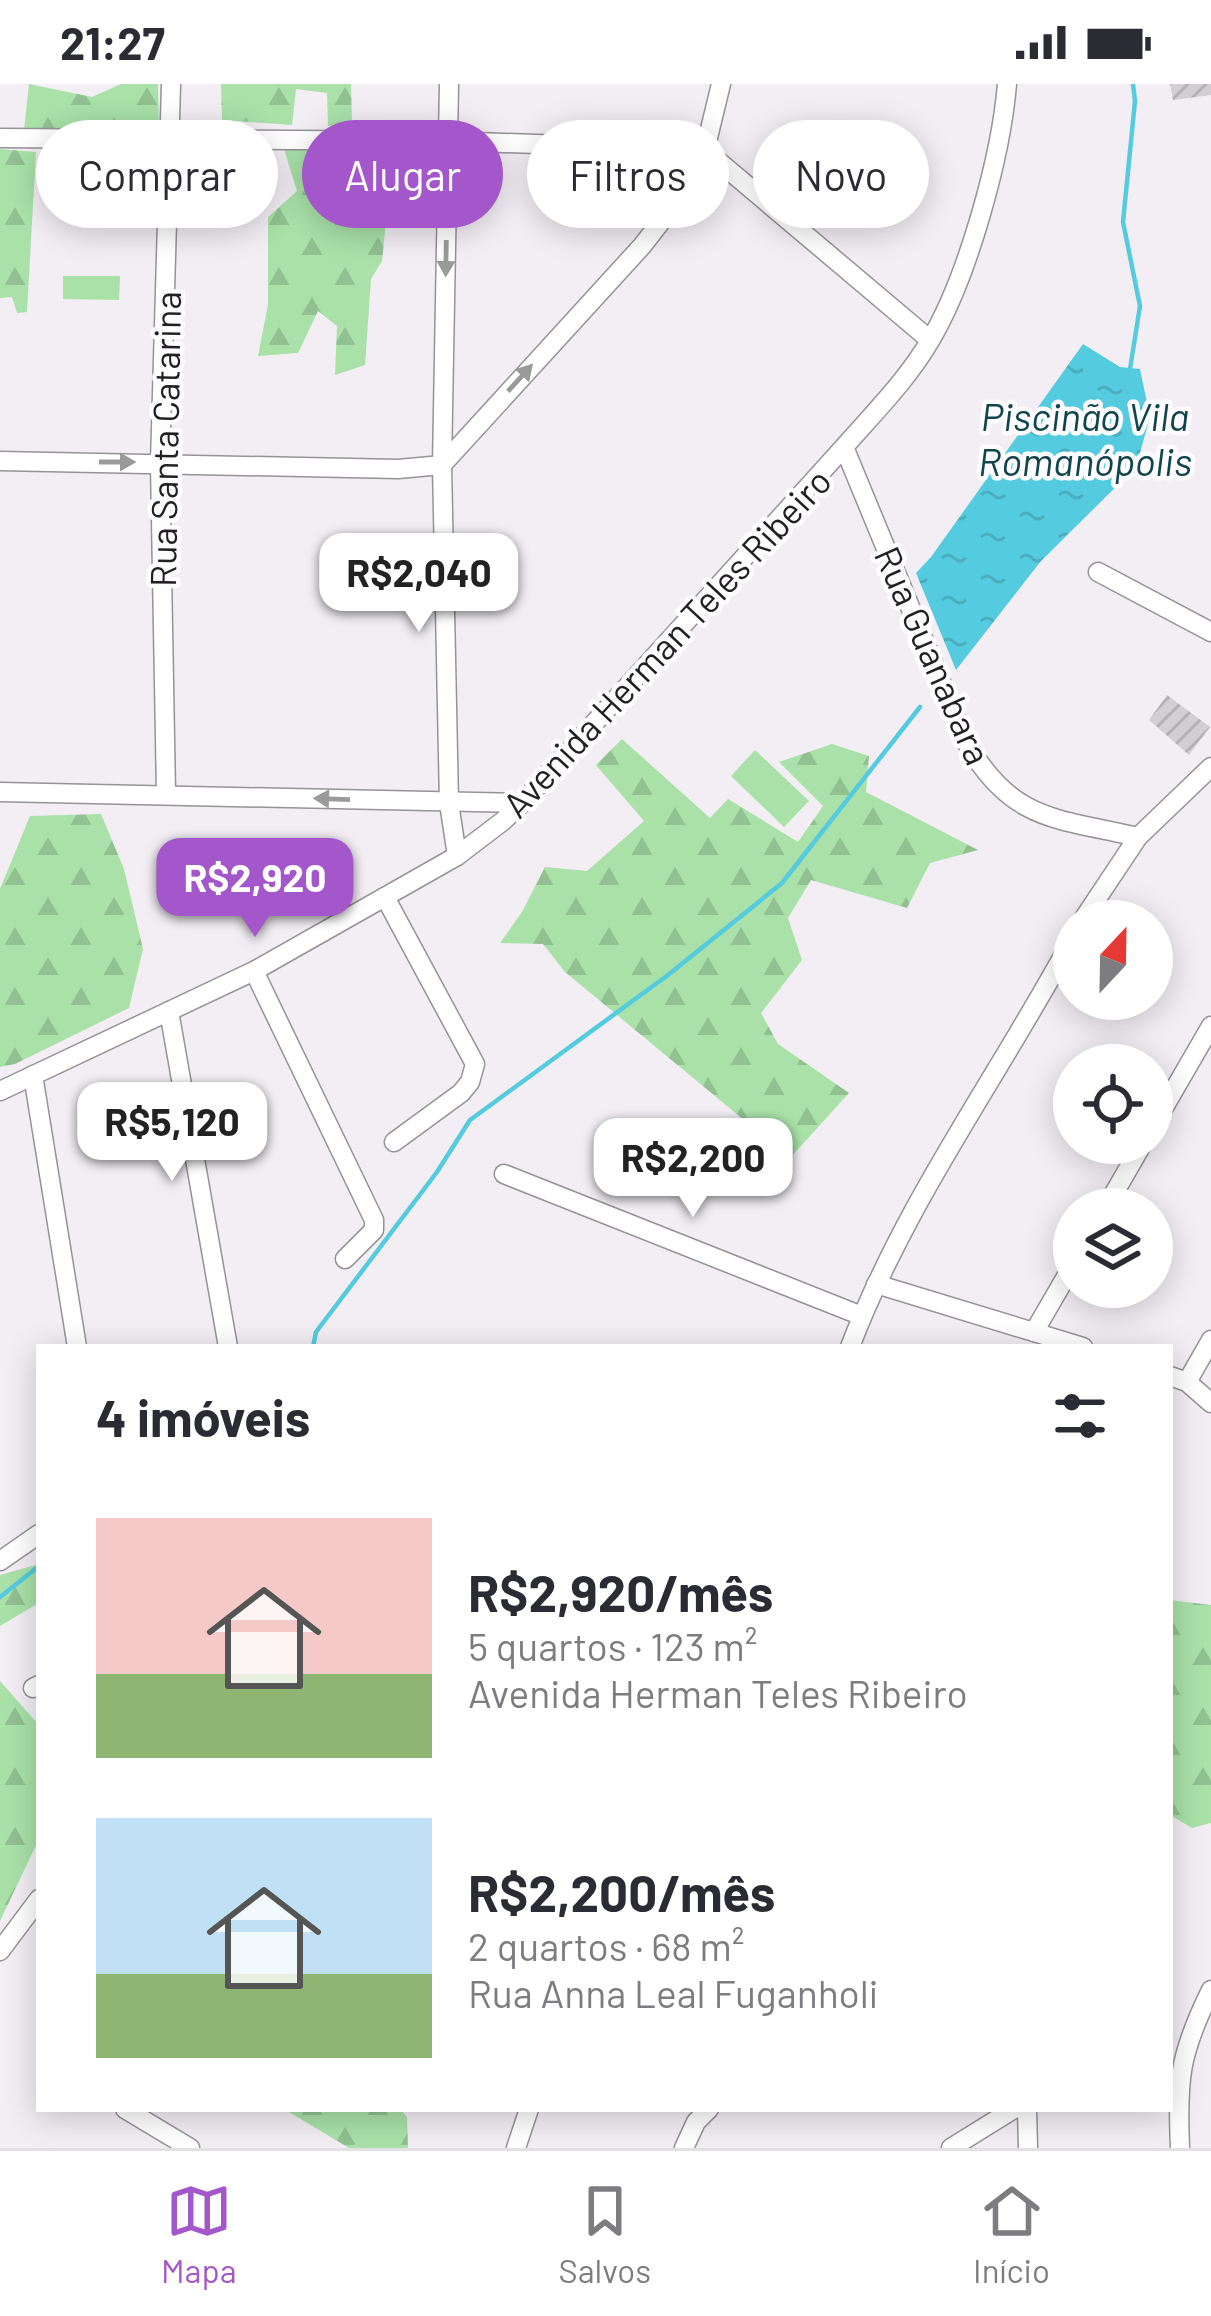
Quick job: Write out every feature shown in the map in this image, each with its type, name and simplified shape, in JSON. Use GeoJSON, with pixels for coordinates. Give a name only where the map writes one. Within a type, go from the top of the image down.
{"type":"FeatureCollection","features":[{"type":"Feature","properties":{"kind":"street","name":"Rua Santa Catarina"},"geometry":{"type":"LineString","coordinates":[[170,84],[170,120]]}},
{"type":"Feature","properties":{"kind":"street"},"geometry":{"type":"LineString","coordinates":[[449,84],[449,120]]}},
{"type":"Feature","properties":{"kind":"street"},"geometry":{"type":"LineString","coordinates":[[713,120],[722,84]]}},
{"type":"Feature","properties":{"kind":"street","name":"Avenida Herman Teles Ribeiro"},"geometry":{"type":"LineString","coordinates":[[0,1091],[254,971],[457,856],[523,803],[844,448],[930,340],[970,246],[1001,133],[1007,84]]}},
{"type":"Feature","properties":{"kind":"street"},"geometry":{"type":"LineString","coordinates":[[0,138],[36,138]]}},
{"type":"Feature","properties":{"kind":"street"},"geometry":{"type":"LineString","coordinates":[[729,169],[930,340]]}},
{"type":"Feature","properties":{"kind":"street","name":"Rua Santa Catarina"},"geometry":{"type":"LineString","coordinates":[[166,794],[160,463],[167,228]]}},
{"type":"Feature","properties":{"kind":"street"},"geometry":{"type":"LineString","coordinates":[[447,228],[442,465],[449,803],[457,856]]}},
{"type":"Feature","properties":{"kind":"street"},"geometry":{"type":"LineString","coordinates":[[0,461],[398,469],[442,465],[656,228]]}},
{"type":"Feature","properties":{"kind":"street"},"geometry":{"type":"LineString","coordinates":[[442,417],[469,422],[485,417]]}},
{"type":"Feature","properties":{"kind":"street","name":"Rua Guanabara"},"geometry":{"type":"LineString","coordinates":[[844,448],[965,740],[990,780],[1046,816],[1138,837]]}},
{"type":"Feature","properties":{"kind":"street"},"geometry":{"type":"LineString","coordinates":[[1098,572],[1211,632]]}},
{"type":"Feature","properties":{"kind":"street"},"geometry":{"type":"LineString","coordinates":[[1096,900],[1138,837],[1211,767]]}},
{"type":"Feature","properties":{"kind":"street"},"geometry":{"type":"LineString","coordinates":[[0,792],[523,803]]}},
{"type":"Feature","properties":{"kind":"street"},"geometry":{"type":"LineString","coordinates":[[385,897],[475,1064],[461,1093],[394,1142]]}},
{"type":"Feature","properties":{"kind":"street"},"geometry":{"type":"LineString","coordinates":[[254,971],[374,1220],[374,1230],[345,1259]]}},
{"type":"Feature","properties":{"kind":"street"},"geometry":{"type":"LineString","coordinates":[[851,1344],[891,1250],[1053,974]]}},
{"type":"Feature","properties":{"kind":"street"},"geometry":{"type":"LineString","coordinates":[[170,1011],[226,1344]]}},
{"type":"Feature","properties":{"kind":"street"},"geometry":{"type":"LineString","coordinates":[[1173,1092],[1211,1026]]}},
{"type":"Feature","properties":{"kind":"street"},"geometry":{"type":"LineString","coordinates":[[33,1075],[77,1344]]}},
{"type":"Feature","properties":{"kind":"street"},"geometry":{"type":"LineString","coordinates":[[504,1174],[862,1316]]}},
{"type":"Feature","properties":{"kind":"street"},"geometry":{"type":"LineString","coordinates":[[876,1284],[1073,1344]]}},
{"type":"Feature","properties":{"kind":"street"},"geometry":{"type":"LineString","coordinates":[[1034,1332],[1053,1299]]}},
{"type":"Feature","properties":{"kind":"street"},"geometry":{"type":"LineString","coordinates":[[1211,1340],[1179,1379],[1211,1403]]}},
{"type":"Feature","properties":{"kind":"street"},"geometry":{"type":"LineString","coordinates":[[0,1562],[36,1536]]}},
{"type":"Feature","properties":{"kind":"street"},"geometry":{"type":"LineString","coordinates":[[0,1952],[36,1903]]}},
{"type":"Feature","properties":{"kind":"street"},"geometry":{"type":"LineString","coordinates":[[1180,2148],[1177,2093],[1182,2061],[1211,1990]]}},
{"type":"Feature","properties":{"kind":"street"},"geometry":{"type":"LineString","coordinates":[[130,2112],[190,2148]]}},
{"type":"Feature","properties":{"kind":"street"},"geometry":{"type":"LineString","coordinates":[[516,2148],[528,2112]]}},
{"type":"Feature","properties":{"kind":"street"},"geometry":{"type":"LineString","coordinates":[[683,2148],[706,2112]]}},
{"type":"Feature","properties":{"kind":"street"},"geometry":{"type":"LineString","coordinates":[[951,2148],[1009,2112]]}},
{"type":"Feature","properties":{"kind":"street"},"geometry":{"type":"LineString","coordinates":[[1027,2112],[1028,2148]]}},
{"type":"Feature","properties":{"kind":"green space"},"geometry":{"type":"Polygon","coordinates":[[[29,84],[92,97],[121,84],[158,84],[159,120],[36,120],[36,130],[24,130],[29,84]]]}},
{"type":"Feature","properties":{"kind":"green space"},"geometry":{"type":"Polygon","coordinates":[[[221,84],[351,84],[352,120],[328,120],[327,93],[296,89],[292,125],[278,124],[278,120],[222,120],[221,84]]]}},
{"type":"Feature","properties":{"kind":"green space"},"geometry":{"type":"Polygon","coordinates":[[[0,149],[36,152],[27,312],[17,313],[12,297],[0,298],[0,149]]]}},
{"type":"Feature","properties":{"kind":"green space"},"geometry":{"type":"Polygon","coordinates":[[[284,149],[302,149],[302,228],[385,228],[382,261],[371,279],[365,365],[335,375],[337,326],[318,311],[298,353],[258,356],[268,305],[268,228],[278,228],[278,208],[297,191],[284,149]]]}},
{"type":"Feature","properties":{"kind":"green space"},"geometry":{"type":"Polygon","coordinates":[[[63,276],[120,276],[119,300],[63,299],[63,276]]]}},
{"type":"Feature","properties":{"kind":"green space"},"geometry":{"type":"Polygon","coordinates":[[[622,739],[710,818],[728,799],[798,842],[823,806],[779,762],[832,744],[869,756],[866,792],[978,850],[930,863],[907,908],[811,880],[788,918],[802,960],[761,1013],[778,1044],[849,1093],[790,1158],[565,972],[543,944],[500,943],[545,867],[587,871],[644,821],[596,765],[622,739]]]}},
{"type":"Feature","properties":{"kind":"green space"},"geometry":{"type":"Polygon","coordinates":[[[755,750],[809,801],[784,827],[731,776],[755,750]]]}},
{"type":"Feature","properties":{"kind":"green space"},"geometry":{"type":"Polygon","coordinates":[[[101,814],[124,869],[143,949],[129,1008],[0,1067],[0,889],[30,816],[101,814]]]}},
{"type":"Feature","properties":{"kind":"green space"},"geometry":{"type":"Polygon","coordinates":[[[36,1565],[36,1605],[0,1626],[0,1575],[36,1565]]]}},
{"type":"Feature","properties":{"kind":"green space"},"geometry":{"type":"Polygon","coordinates":[[[1173,1600],[1211,1605],[1211,1823],[1192,1828],[1173,1817],[1173,1600]]]}},
{"type":"Feature","properties":{"kind":"green space"},"geometry":{"type":"Polygon","coordinates":[[[0,1681],[36,1722],[36,1845],[0,1921],[0,1681]]]}},
{"type":"Feature","properties":{"kind":"green space"},"geometry":{"type":"Polygon","coordinates":[[[289,2112],[403,2112],[407,2117],[408,2148],[349,2148],[289,2112]]]}},
{"type":"Feature","properties":{"kind":"water","name":"Piscinão Vila Romanópolis"},"geometry":{"type":"Polygon","coordinates":[[[1083,344],[1120,367],[1140,369],[1150,417],[1136,467],[1041,561],[956,670],[916,573],[1083,344]]]}},
{"type":"Feature","properties":{"kind":"building"},"geometry":{"type":"Polygon","coordinates":[[[1170,84],[1211,84],[1211,95],[1173,100],[1170,84]]]}},
{"type":"Feature","properties":{"kind":"building"},"geometry":{"type":"Polygon","coordinates":[[[1167,695],[1210,727],[1189,755],[1149,720],[1167,695]]]}},
{"type":"Feature","properties":{"kind":"waterway"},"geometry":{"type":"LineString","coordinates":[[1130,369],[1140,306],[1123,222],[1133,84]]}},
{"type":"Feature","properties":{"kind":"waterway"},"geometry":{"type":"LineString","coordinates":[[314,1344],[316,1332],[437,1172],[470,1120],[668,975],[782,883],[920,707]]}},
{"type":"Feature","properties":{"kind":"waterway"},"geometry":{"type":"LineString","coordinates":[[0,1597],[36,1568]]}}]}
